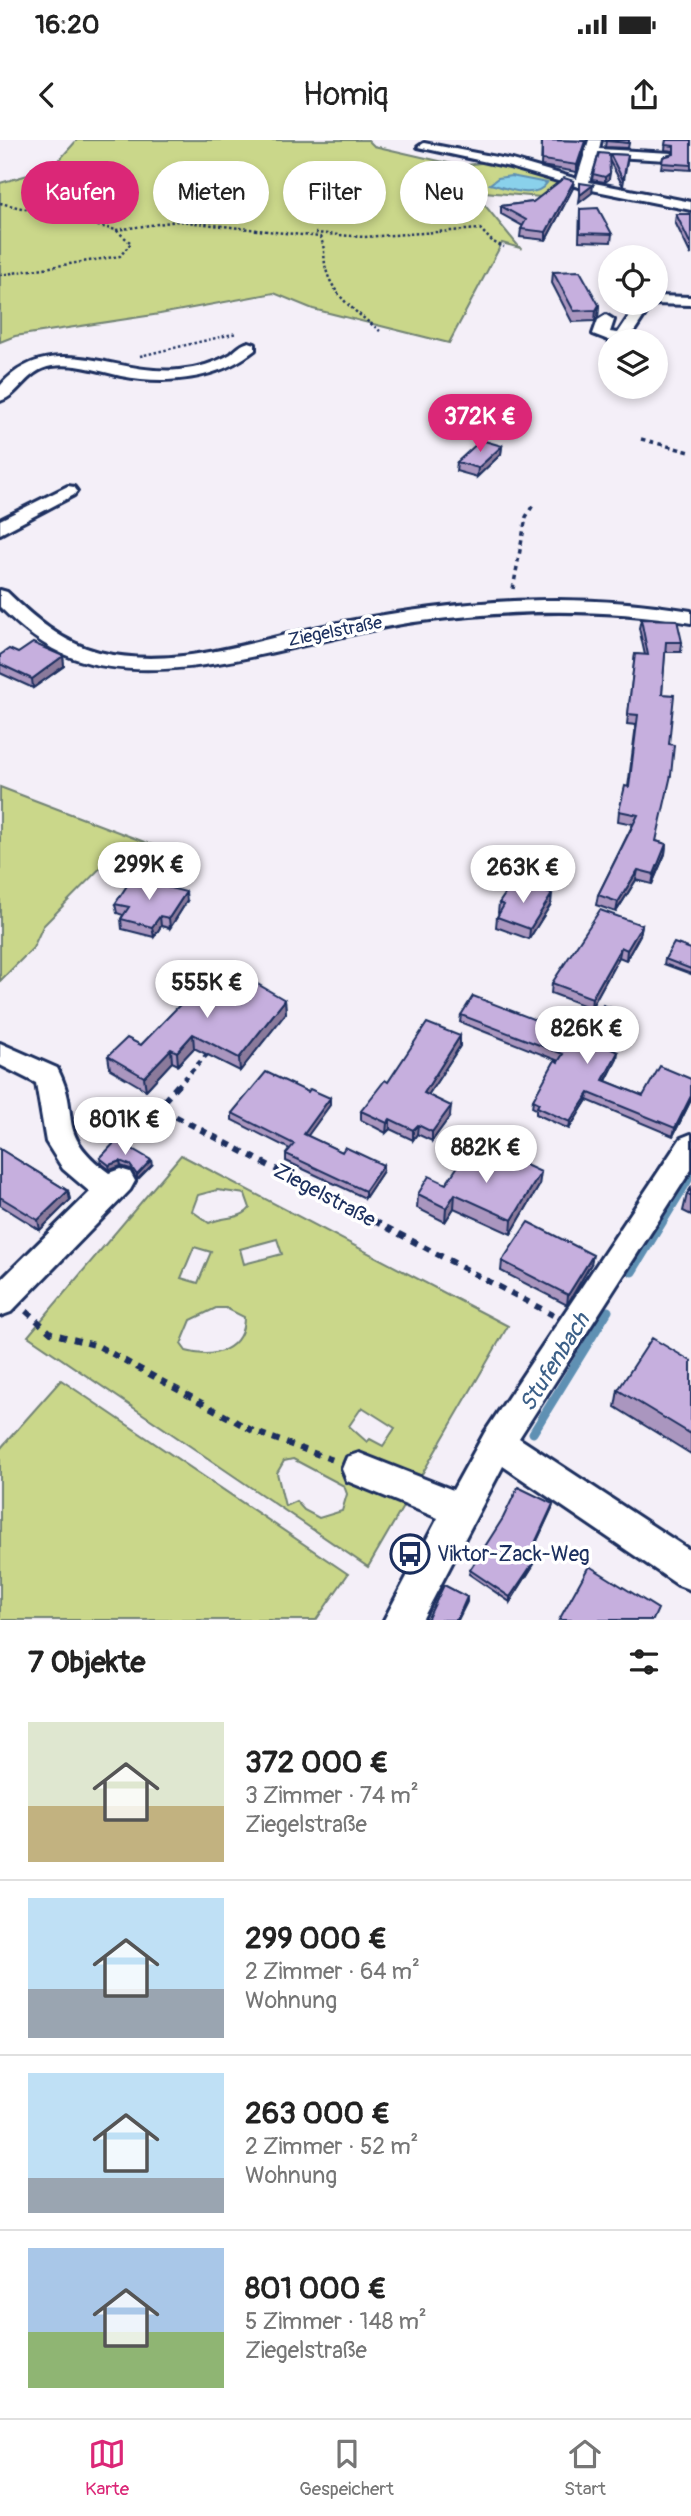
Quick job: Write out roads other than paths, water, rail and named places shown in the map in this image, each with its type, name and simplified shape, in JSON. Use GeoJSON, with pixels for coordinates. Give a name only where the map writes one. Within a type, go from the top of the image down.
{"type":"FeatureCollection","features":[{"type":"Feature","properties":{"kind":"street"},"geometry":{"type":"LineString","coordinates":[[582,184],[593,146],[667,156]]}},
{"type":"Feature","properties":{"kind":"street"},"geometry":{"type":"LineString","coordinates":[[424,147],[512,164],[582,184],[691,206]]}},
{"type":"Feature","properties":{"kind":"street"},"geometry":{"type":"LineString","coordinates":[[668,300],[691,301]]}},
{"type":"Feature","properties":{"kind":"street"},"geometry":{"type":"LineString","coordinates":[[606,320],[601,334],[616,338],[624,336],[637,315]]}},
{"type":"Feature","properties":{"kind":"street"},"geometry":{"type":"LineString","coordinates":[[0,396],[21,373],[39,365],[69,361],[102,364],[146,374],[196,372],[218,368],[235,361],[249,347]]}},
{"type":"Feature","properties":{"kind":"street"},"geometry":{"type":"LineString","coordinates":[[0,528],[68,491]]}},
{"type":"Feature","properties":{"kind":"street","name":"Ziegelstraße"},"geometry":{"type":"LineString","coordinates":[[0,596],[44,636],[68,650],[109,661],[145,665],[214,657],[346,628],[484,611],[551,606],[600,607],[691,617]]}},
{"type":"Feature","properties":{"kind":"street"},"geometry":{"type":"LineString","coordinates":[[0,1053],[47,1076],[53,1097],[56,1133],[62,1147],[71,1160],[115,1186],[0,1302]]}},
{"type":"Feature","properties":{"kind":"street"},"geometry":{"type":"LineString","coordinates":[[402,1620],[497,1443],[572,1325],[606,1281],[691,1146]]}},
{"type":"Feature","properties":{"kind":"street"},"geometry":{"type":"LineString","coordinates":[[497,1443],[691,1572]]}},
{"type":"Feature","properties":{"kind":"street"},"geometry":{"type":"LineString","coordinates":[[359,1469],[461,1510]]}},
{"type":"Feature","properties":{"kind":"water"},"geometry":{"type":"Polygon","coordinates":[[[511,176],[547,183],[542,188],[528,192],[490,184],[498,178],[511,176]]]}},
{"type":"Feature","properties":{"kind":"waterway","name":"Stufenbach"},"geometry":{"type":"LineString","coordinates":[[632,1272],[691,1175]]}},
{"type":"Feature","properties":{"kind":"waterway","name":"Stufenbach"},"geometry":{"type":"LineString","coordinates":[[533,1433],[608,1311]]}},
{"type":"Feature","properties":{"kind":"place","name":"Viktor-Zack-Weg"},"geometry":{"type":"Point","coordinates":[410,1554]}}]}
